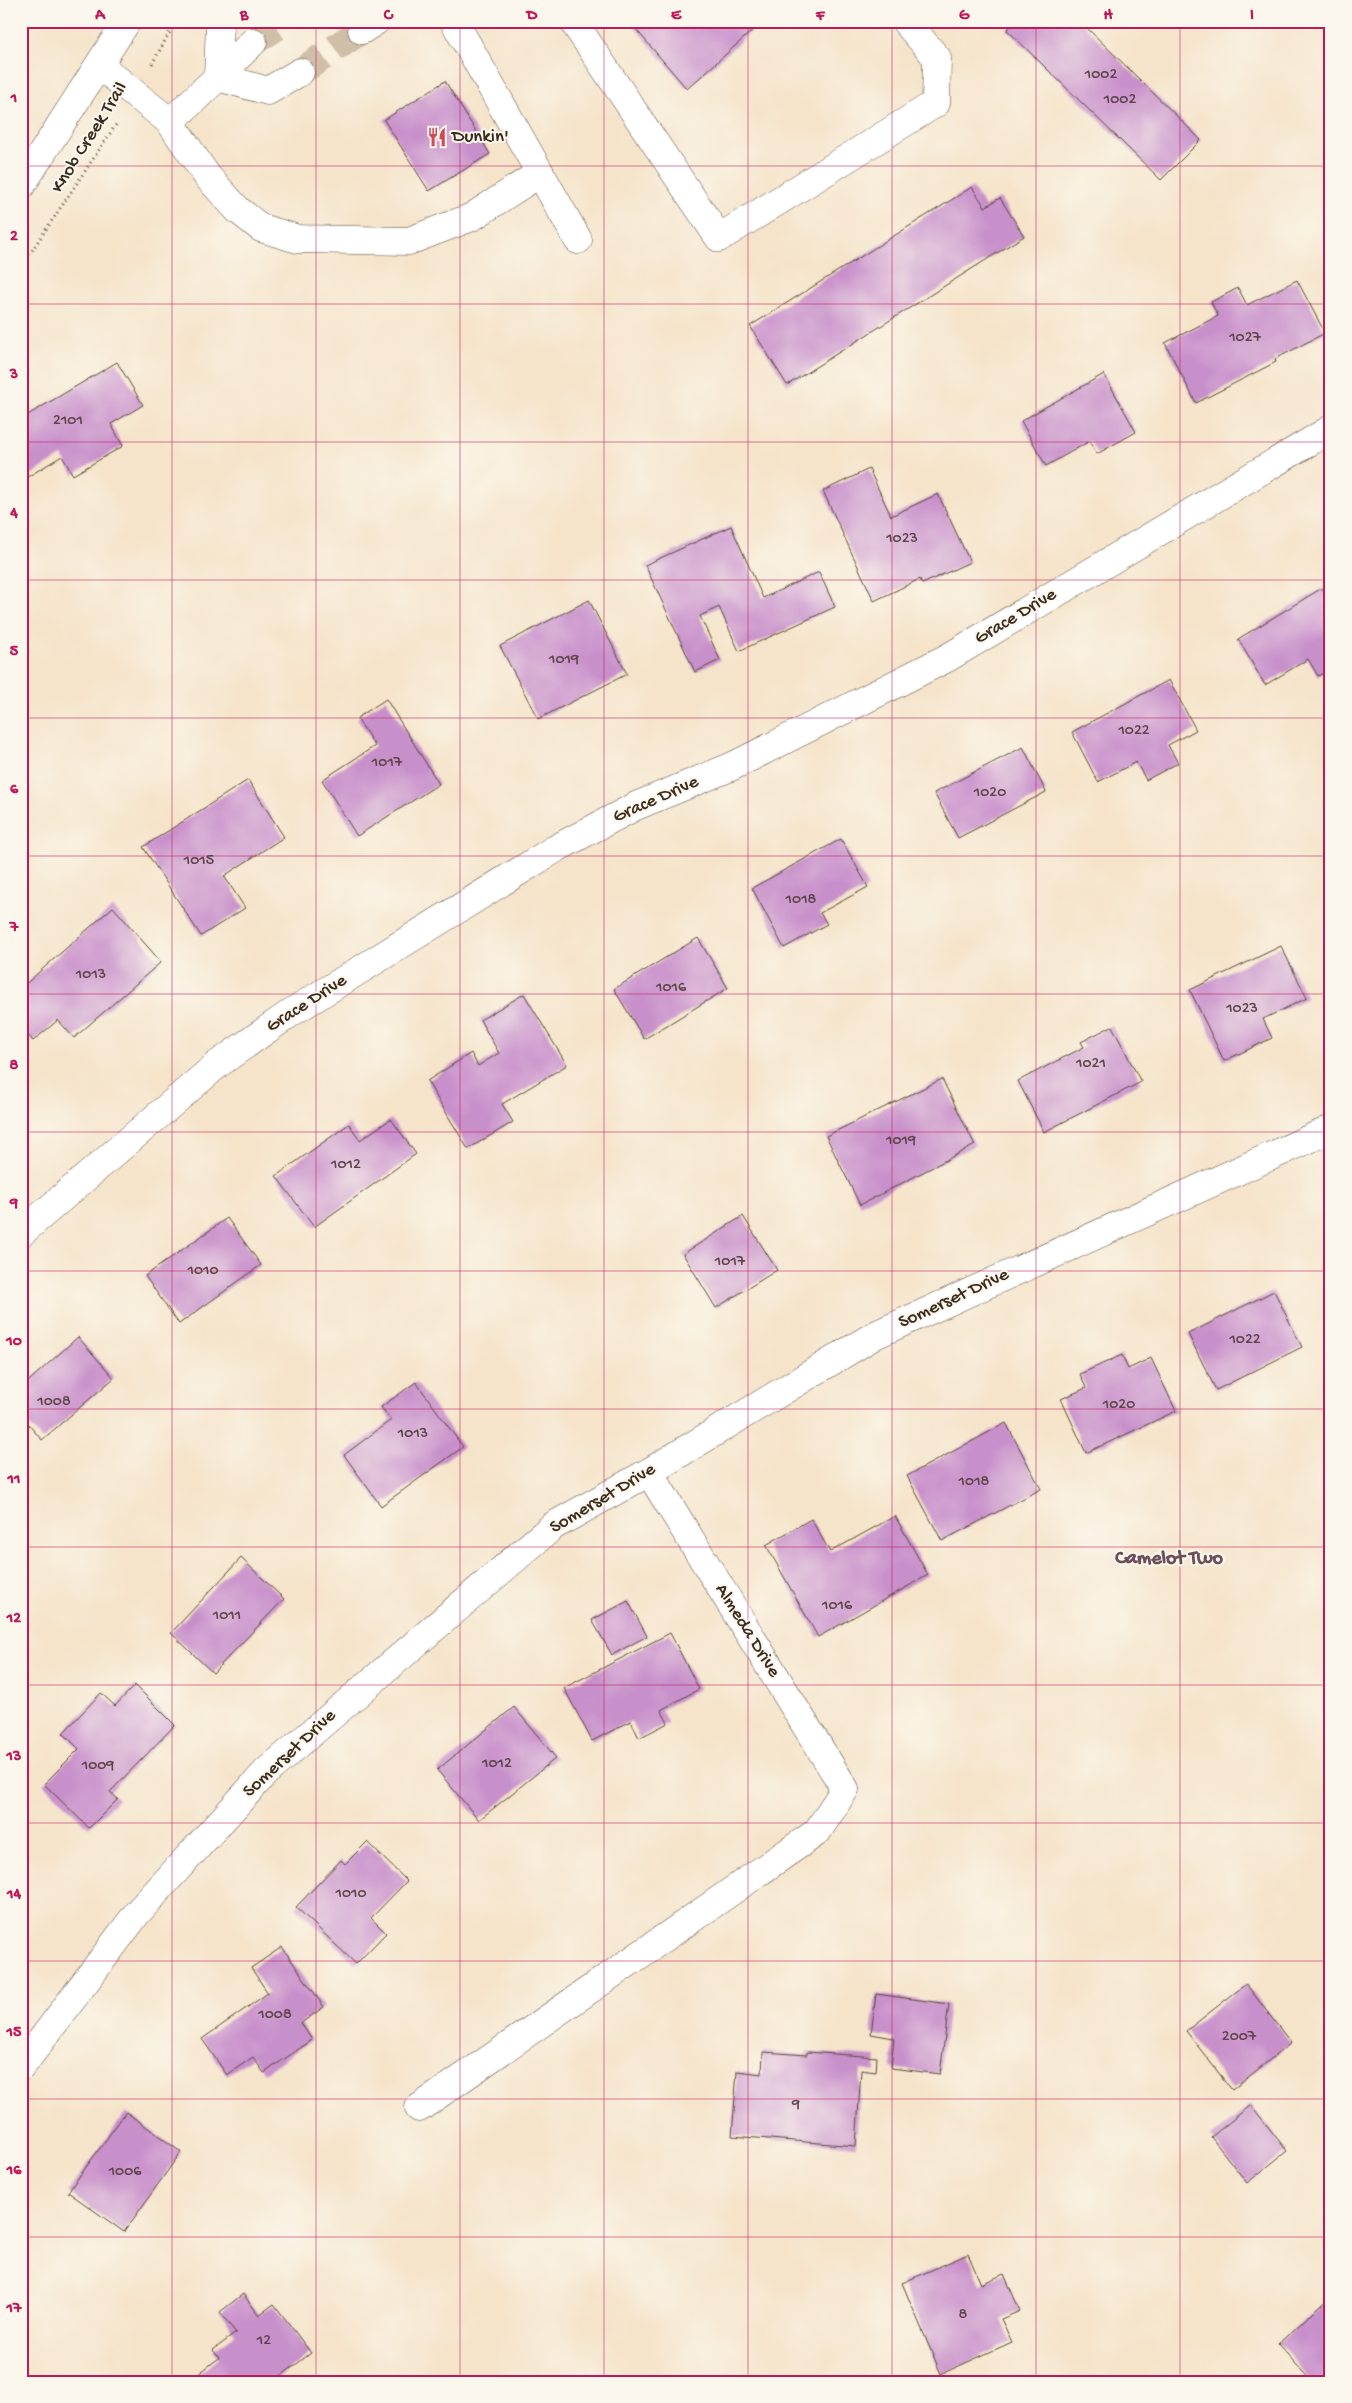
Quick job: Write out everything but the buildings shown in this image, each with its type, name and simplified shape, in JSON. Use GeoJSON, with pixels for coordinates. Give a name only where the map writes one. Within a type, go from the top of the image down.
{"type":"FeatureCollection","features":[{"type":"Feature","properties":{"kind":"street"},"geometry":{"type":"LineString","coordinates":[[21,186],[127,21]]}},
{"type":"Feature","properties":{"kind":"street"},"geometry":{"type":"LineString","coordinates":[[218,77],[220,21]]}},
{"type":"Feature","properties":{"kind":"street"},"geometry":{"type":"LineString","coordinates":[[454,21],[578,240]]}},
{"type":"Feature","properties":{"kind":"street"},"geometry":{"type":"LineString","coordinates":[[573,21],[719,238],[936,103],[937,58],[905,21]]}},
{"type":"Feature","properties":{"kind":"street"},"geometry":{"type":"LineString","coordinates":[[170,122],[253,42]]}},
{"type":"Feature","properties":{"kind":"street"},"geometry":{"type":"LineString","coordinates":[[99,64],[136,92],[170,122],[207,176],[238,210],[261,228],[298,240],[409,241],[472,217],[540,173]]}},
{"type":"Feature","properties":{"kind":"street"},"geometry":{"type":"LineString","coordinates":[[218,77],[268,91],[300,72]]}},
{"type":"Feature","properties":{"kind":"street","name":"Grace Drive"},"geometry":{"type":"LineString","coordinates":[[21,1233],[218,1064],[292,1012],[555,849],[636,806],[733,766],[949,657],[1331,429]]}},
{"type":"Feature","properties":{"kind":"street","name":"Somerset Drive"},"geometry":{"type":"LineString","coordinates":[[21,2067],[138,1912],[266,1772],[552,1526],[649,1472],[875,1335],[1331,1129]]}},
{"type":"Feature","properties":{"kind":"street","name":"Almeda Drive"},"geometry":{"type":"LineString","coordinates":[[419,2108],[817,1832],[845,1789],[649,1472]]}},
{"type":"Feature","properties":{"kind":"path","name":"Knob Creek Trail"},"geometry":{"type":"LineString","coordinates":[[21,267],[90,166],[136,92],[176,21]]}},
{"type":"Feature","properties":{"kind":"tunnel"},"geometry":{"type":"LineString","coordinates":[[253,42],[286,21]]}},
{"type":"Feature","properties":{"kind":"tunnel"},"geometry":{"type":"LineString","coordinates":[[300,72],[362,30]]}},
{"type":"Feature","properties":{"kind":"place","name":"Dunkin'"},"geometry":{"type":"Point","coordinates":[437,137]}},
{"type":"Feature","properties":{"kind":"district","name":"Camelot Two"},"geometry":{"type":"Point","coordinates":[1169,1559]}}]}
